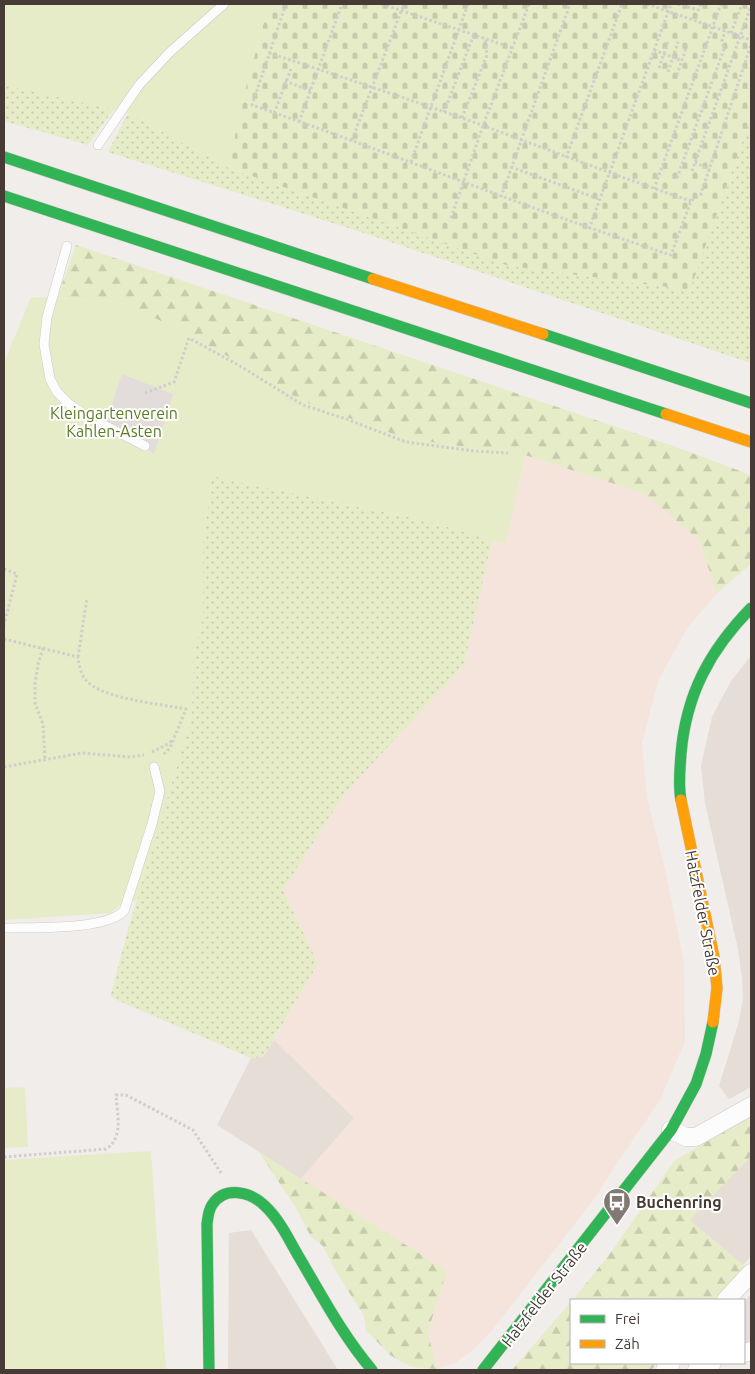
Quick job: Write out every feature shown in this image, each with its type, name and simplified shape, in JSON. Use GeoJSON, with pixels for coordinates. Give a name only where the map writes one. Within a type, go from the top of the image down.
{"type":"FeatureCollection","features":[{"type":"Feature","properties":{"kind":"main road"},"geometry":{"type":"LineString","coordinates":[[4,157],[751,402]]}},
{"type":"Feature","properties":{"kind":"main road"},"geometry":{"type":"LineString","coordinates":[[4,196],[751,442]]}},
{"type":"Feature","properties":{"kind":"main road","name":"Hatzfelder Straße"},"geometry":{"type":"LineString","coordinates":[[483,1370],[671,1130],[696,1084],[713,1022],[717,988],[714,957],[680,793],[678,766],[682,732],[692,693],[710,659],[726,636],[750,612]]}},
{"type":"Feature","properties":{"kind":"main road"},"geometry":{"type":"LineString","coordinates":[[209,1370],[207,1224],[212,1205],[224,1196],[234,1192],[250,1193],[263,1202],[276,1218],[353,1348],[372,1370]]}},
{"type":"Feature","properties":{"kind":"street"},"geometry":{"type":"LineString","coordinates":[[671,1130],[686,1137],[696,1137],[751,1106]]}},
{"type":"Feature","properties":{"kind":"street"},"geometry":{"type":"LineString","coordinates":[[727,1299],[751,1273]]}},
{"type":"Feature","properties":{"kind":"street"},"geometry":{"type":"LineString","coordinates":[[697,1370],[710,1364]]}},
{"type":"Feature","properties":{"kind":"lane"},"geometry":{"type":"LineString","coordinates":[[98,145],[139,85],[170,52],[224,4]]}},
{"type":"Feature","properties":{"kind":"lane"},"geometry":{"type":"LineString","coordinates":[[67,246],[47,318],[44,344],[50,380],[57,392],[73,407],[92,419],[145,446]]}},
{"type":"Feature","properties":{"kind":"lane"},"geometry":{"type":"LineString","coordinates":[[4,928],[96,924],[111,919],[124,911],[152,824],[160,791],[154,767]]}},
{"type":"Feature","properties":{"kind":"path"},"geometry":{"type":"LineString","coordinates":[[286,4],[252,105],[352,140],[589,229],[671,255],[691,201],[701,194],[751,45]]}},
{"type":"Feature","properties":{"kind":"path"},"geometry":{"type":"LineString","coordinates":[[299,122],[342,4]]}},
{"type":"Feature","properties":{"kind":"path"},"geometry":{"type":"LineString","coordinates":[[382,4],[513,48]]}},
{"type":"Feature","properties":{"kind":"path"},"geometry":{"type":"LineString","coordinates":[[352,140],[404,4]]}},
{"type":"Feature","properties":{"kind":"path"},"geometry":{"type":"LineString","coordinates":[[411,162],[468,4]]}},
{"type":"Feature","properties":{"kind":"path"},"geometry":{"type":"LineString","coordinates":[[451,218],[529,4]]}},
{"type":"Feature","properties":{"kind":"path"},"geometry":{"type":"LineString","coordinates":[[501,197],[570,4]]}},
{"type":"Feature","properties":{"kind":"path"},"geometry":{"type":"LineString","coordinates":[[566,158],[622,4]]}},
{"type":"Feature","properties":{"kind":"path"},"geometry":{"type":"LineString","coordinates":[[647,4],[751,40]]}},
{"type":"Feature","properties":{"kind":"path"},"geometry":{"type":"LineString","coordinates":[[589,229],[671,4]]}},
{"type":"Feature","properties":{"kind":"path"},"geometry":{"type":"LineString","coordinates":[[678,4],[690,5],[698,10],[701,4]]}},
{"type":"Feature","properties":{"kind":"path"},"geometry":{"type":"LineString","coordinates":[[654,189],[721,4]]}},
{"type":"Feature","properties":{"kind":"path"},"geometry":{"type":"LineString","coordinates":[[732,33],[742,4]]}},
{"type":"Feature","properties":{"kind":"path"},"geometry":{"type":"LineString","coordinates":[[692,171],[751,6]]}},
{"type":"Feature","properties":{"kind":"path"},"geometry":{"type":"LineString","coordinates":[[676,178],[724,49],[722,42],[725,31]]}},
{"type":"Feature","properties":{"kind":"path"},"geometry":{"type":"LineString","coordinates":[[444,112],[474,34]]}},
{"type":"Feature","properties":{"kind":"path"},"geometry":{"type":"LineString","coordinates":[[462,118],[487,55],[485,38]]}},
{"type":"Feature","properties":{"kind":"path"},"geometry":{"type":"LineString","coordinates":[[659,68],[668,41]]}},
{"type":"Feature","properties":{"kind":"path"},"geometry":{"type":"LineString","coordinates":[[668,72],[678,42]]}},
{"type":"Feature","properties":{"kind":"path"},"geometry":{"type":"LineString","coordinates":[[677,75],[687,45]]}},
{"type":"Feature","properties":{"kind":"path"},"geometry":{"type":"LineString","coordinates":[[654,50],[682,60]]}},
{"type":"Feature","properties":{"kind":"path"},"geometry":{"type":"LineString","coordinates":[[269,53],[462,118],[566,158],[691,201]]}},
{"type":"Feature","properties":{"kind":"path"},"geometry":{"type":"LineString","coordinates":[[274,113],[291,69]]}},
{"type":"Feature","properties":{"kind":"path"},"geometry":{"type":"LineString","coordinates":[[285,81],[311,91]]}},
{"type":"Feature","properties":{"kind":"path"},"geometry":{"type":"LineString","coordinates":[[695,162],[710,170]]}},
{"type":"Feature","properties":{"kind":"path"},"geometry":{"type":"LineString","coordinates":[[511,167],[600,199]]}},
{"type":"Feature","properties":{"kind":"path"},"geometry":{"type":"LineString","coordinates":[[145,393],[174,382],[188,338],[240,366],[303,405],[406,442],[474,451],[508,453]]}},
{"type":"Feature","properties":{"kind":"path"},"geometry":{"type":"LineString","coordinates":[[4,569],[17,574],[4,625]]}},
{"type":"Feature","properties":{"kind":"path"},"geometry":{"type":"LineString","coordinates":[[87,598],[78,657],[84,679],[95,688],[132,699],[186,708],[170,748],[154,767]]}},
{"type":"Feature","properties":{"kind":"path"},"geometry":{"type":"LineString","coordinates":[[4,639],[78,657]]}},
{"type":"Feature","properties":{"kind":"path"},"geometry":{"type":"LineString","coordinates":[[43,648],[38,664],[35,703],[43,724],[45,761]]}},
{"type":"Feature","properties":{"kind":"path"},"geometry":{"type":"LineString","coordinates":[[4,767],[82,753],[131,757],[143,755],[166,746],[175,738]]}},
{"type":"Feature","properties":{"kind":"path"},"geometry":{"type":"LineString","coordinates":[[4,1157],[106,1149],[112,1146],[119,1128],[116,1095],[126,1095],[193,1130],[234,1192]]}},
{"type":"Feature","properties":{"kind":"shaded area"},"geometry":{"type":"Polygon","coordinates":[[[122,374],[173,394],[154,454],[106,421],[122,374]]]}},
{"type":"Feature","properties":{"kind":"shaded area"},"geometry":{"type":"Polygon","coordinates":[[[525,455],[645,494],[699,540],[717,593],[688,627],[658,681],[642,743],[647,799],[665,869],[684,963],[685,1041],[660,1100],[594,1199],[493,1329],[474,1349],[455,1363],[436,1369],[428,1331],[447,1271],[301,1179],[354,1118],[274,1040],[318,964],[283,890],[345,793],[464,665],[492,540],[506,544],[525,455]]]}},
{"type":"Feature","properties":{"kind":"shaded area"},"geometry":{"type":"Polygon","coordinates":[[[751,656],[751,1087],[729,1099],[719,1086],[738,1025],[743,1000],[742,978],[738,949],[705,803],[701,766],[712,717],[731,681],[751,656]]]}},
{"type":"Feature","properties":{"kind":"shaded area"},"geometry":{"type":"Polygon","coordinates":[[[274,1040],[354,1118],[301,1179],[217,1125],[251,1058],[263,1057],[274,1040]]]}},
{"type":"Feature","properties":{"kind":"shaded area"},"geometry":{"type":"Polygon","coordinates":[[[751,1156],[751,1256],[743,1265],[689,1220],[751,1156]]]}},
{"type":"Feature","properties":{"kind":"shaded area"},"geometry":{"type":"Polygon","coordinates":[[[251,1230],[338,1370],[228,1370],[229,1233],[251,1230]]]}},
{"type":"Feature","properties":{"kind":"shaded area"},"geometry":{"type":"Polygon","coordinates":[[[751,1294],[751,1342],[745,1344],[745,1301],[751,1294]]]}},
{"type":"Feature","properties":{"kind":"green space"},"geometry":{"type":"Polygon","coordinates":[[[4,4],[269,4],[240,108],[229,168],[128,113],[4,85],[4,4]]]}},
{"type":"Feature","properties":{"kind":"green space"},"geometry":{"type":"Polygon","coordinates":[[[269,4],[751,4],[751,117],[690,290],[509,266],[229,168],[240,108],[269,4]]]}},
{"type":"Feature","properties":{"kind":"green space"},"geometry":{"type":"Polygon","coordinates":[[[4,85],[114,109],[88,145],[4,121],[4,85]]]}},
{"type":"Feature","properties":{"kind":"green space"},"geometry":{"type":"Polygon","coordinates":[[[128,113],[229,168],[509,266],[689,290],[751,117],[751,363],[355,230],[108,152],[128,113]]]}},
{"type":"Feature","properties":{"kind":"green space"},"geometry":{"type":"Polygon","coordinates":[[[76,245],[673,446],[751,475],[751,564],[717,593],[699,540],[645,494],[525,455],[407,439],[304,402],[182,331],[118,301],[57,298],[76,245]]]}},
{"type":"Feature","properties":{"kind":"green space","name":"Kleingartenverein Kahlen-Asten"},"geometry":{"type":"Polygon","coordinates":[[[31,297],[118,301],[182,331],[304,402],[407,439],[525,455],[506,544],[427,521],[212,476],[203,542],[203,619],[193,656],[192,715],[137,900],[121,904],[111,913],[4,920],[4,363],[31,297]]]}},
{"type":"Feature","properties":{"kind":"green space"},"geometry":{"type":"Polygon","coordinates":[[[212,476],[427,521],[492,540],[464,665],[345,793],[283,890],[318,964],[263,1057],[251,1058],[110,997],[129,926],[192,715],[193,656],[203,619],[203,542],[212,476]]]}},
{"type":"Feature","properties":{"kind":"green space"},"geometry":{"type":"Polygon","coordinates":[[[25,1087],[28,1147],[4,1148],[4,1088],[25,1087]]]}},
{"type":"Feature","properties":{"kind":"green space"},"geometry":{"type":"Polygon","coordinates":[[[751,1116],[751,1156],[690,1220],[746,1267],[717,1299],[574,1299],[615,1247],[674,1161],[751,1116]]]}},
{"type":"Feature","properties":{"kind":"green space"},"geometry":{"type":"Polygon","coordinates":[[[151,1151],[166,1370],[4,1370],[4,1160],[151,1151]]]}},
{"type":"Feature","properties":{"kind":"green space"},"geometry":{"type":"Polygon","coordinates":[[[259,1152],[447,1271],[428,1331],[436,1369],[412,1367],[401,1362],[390,1355],[366,1330],[364,1316],[322,1245],[311,1237],[296,1208],[259,1152]]]}},
{"type":"Feature","properties":{"kind":"green space"},"geometry":{"type":"Polygon","coordinates":[[[570,1303],[570,1364],[657,1364],[651,1370],[512,1370],[570,1303]]]}},
{"type":"Feature","properties":{"kind":"traffic: fast"},"geometry":{"type":"LineString","coordinates":[[4,157],[373,279]]}},
{"type":"Feature","properties":{"kind":"traffic: fast"},"geometry":{"type":"LineString","coordinates":[[4,196],[666,414]]}},
{"type":"Feature","properties":{"kind":"traffic: fast"},"geometry":{"type":"LineString","coordinates":[[543,334],[751,403]]}},
{"type":"Feature","properties":{"kind":"traffic: fast"},"geometry":{"type":"LineString","coordinates":[[681,800],[679,783],[681,754],[688,712],[702,674],[712,657],[723,640],[751,608]]}},
{"type":"Feature","properties":{"kind":"traffic: fast"},"geometry":{"type":"LineString","coordinates":[[483,1370],[671,1130],[696,1084],[706,1054],[713,1022]]}},
{"type":"Feature","properties":{"kind":"traffic: fast"},"geometry":{"type":"LineString","coordinates":[[209,1370],[207,1224],[212,1205],[217,1199],[231,1193],[246,1194],[253,1197],[275,1217],[342,1330],[372,1370]]}},
{"type":"Feature","properties":{"kind":"traffic: slow"},"geometry":{"type":"LineString","coordinates":[[373,279],[543,334]]}},
{"type":"Feature","properties":{"kind":"traffic: slow"},"geometry":{"type":"LineString","coordinates":[[666,414],[751,442]]}},
{"type":"Feature","properties":{"kind":"traffic: slow"},"geometry":{"type":"LineString","coordinates":[[681,800],[714,957],[717,988],[713,1022]]}},
{"type":"Feature","properties":{"kind":"place","name":"Buchenring"},"geometry":{"type":"Point","coordinates":[617,1226]}}]}
